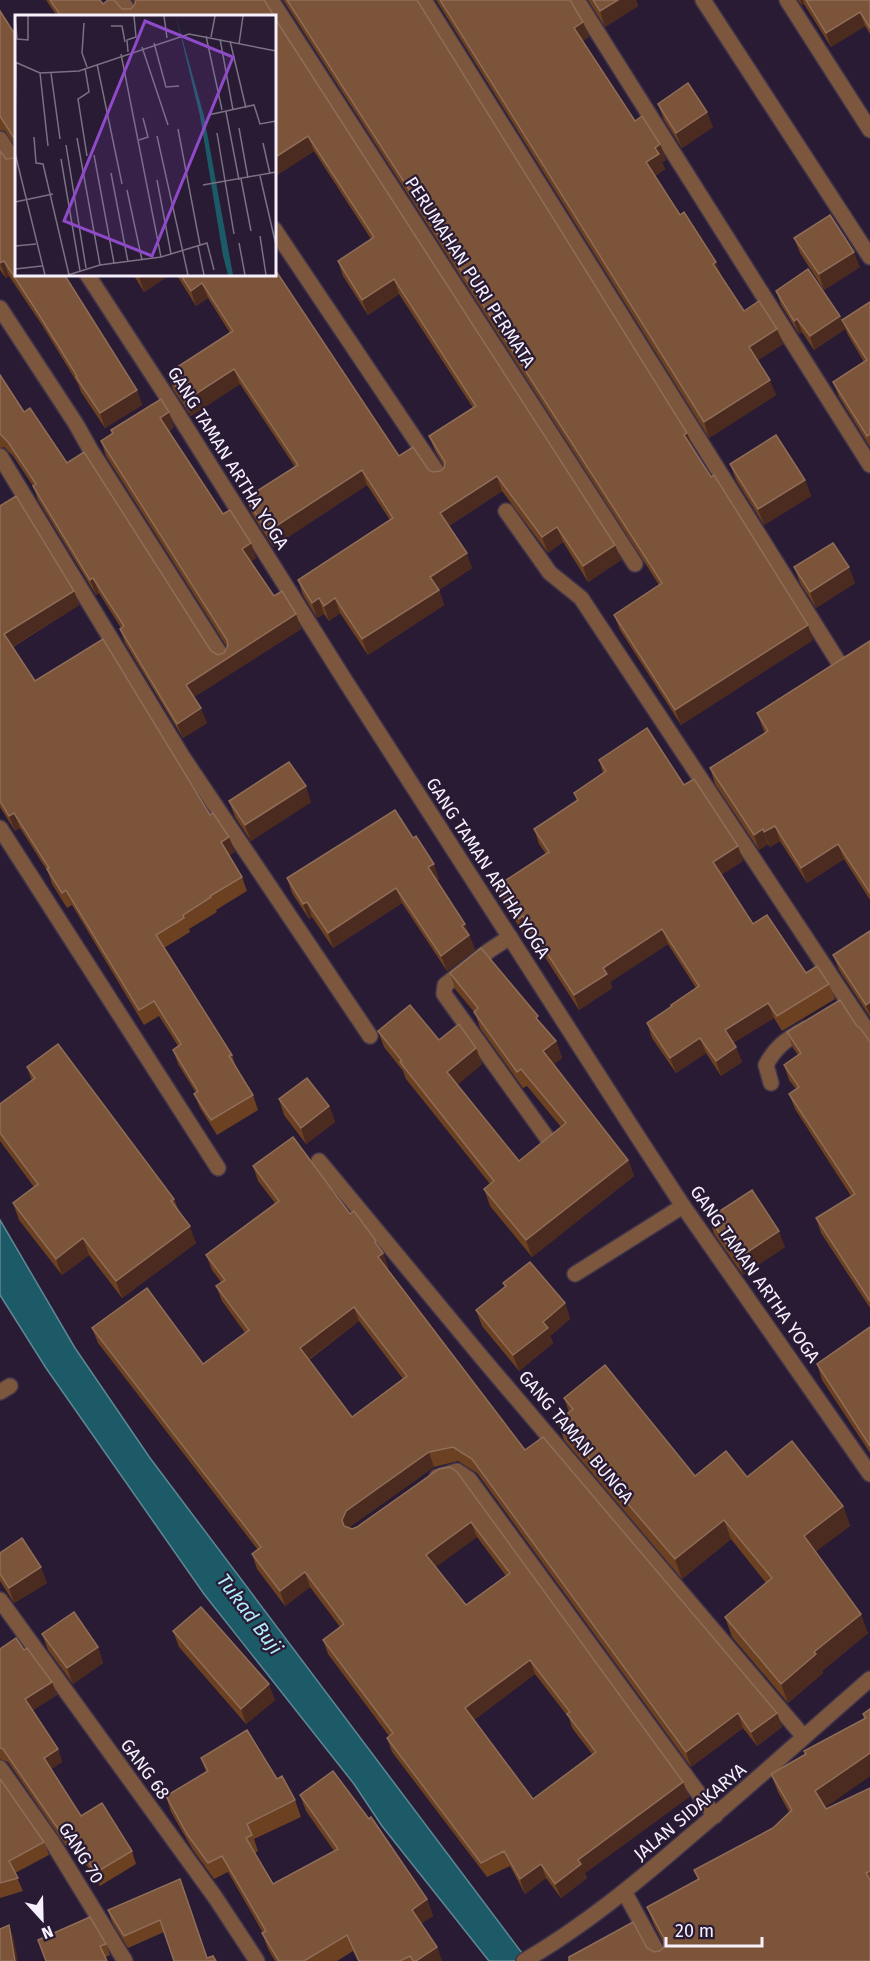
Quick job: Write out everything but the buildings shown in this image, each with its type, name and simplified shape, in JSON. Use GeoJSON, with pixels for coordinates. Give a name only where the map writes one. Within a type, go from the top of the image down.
{"type":"FeatureCollection","features":[{"type":"Feature","properties":{"kind":"street"},"geometry":{"type":"LineString","coordinates":[[122,0],[131,15]]}},
{"type":"Feature","properties":{"kind":"street","name":"PERUMAHAN PURI PERMATA"},"geometry":{"type":"LineString","coordinates":[[271,0],[635,564]]}},
{"type":"Feature","properties":{"kind":"street"},"geometry":{"type":"LineString","coordinates":[[423,0],[839,663]]}},
{"type":"Feature","properties":{"kind":"street"},"geometry":{"type":"LineString","coordinates":[[577,0],[870,465]]}},
{"type":"Feature","properties":{"kind":"street"},"geometry":{"type":"LineString","coordinates":[[703,0],[870,257]]}},
{"type":"Feature","properties":{"kind":"street"},"geometry":{"type":"LineString","coordinates":[[787,0],[870,130]]}},
{"type":"Feature","properties":{"kind":"street"},"geometry":{"type":"LineString","coordinates":[[0,139],[15,163]]}},
{"type":"Feature","properties":{"kind":"street"},"geometry":{"type":"LineString","coordinates":[[276,232],[441,478]]}},
{"type":"Feature","properties":{"kind":"street","name":"GANG TAMAN ARTHA YOGA"},"geometry":{"type":"LineString","coordinates":[[88,276],[164,403],[683,1206],[870,1474]]}},
{"type":"Feature","properties":{"kind":"street"},"geometry":{"type":"LineString","coordinates":[[0,308],[76,424],[224,660]]}},
{"type":"Feature","properties":{"kind":"street"},"geometry":{"type":"LineString","coordinates":[[90,449],[107,439]]}},
{"type":"Feature","properties":{"kind":"street"},"geometry":{"type":"LineString","coordinates":[[0,456],[182,756],[370,1036]]}},
{"type":"Feature","properties":{"kind":"street"},"geometry":{"type":"LineString","coordinates":[[506,511],[550,573],[581,598],[845,1005],[870,1035]]}},
{"type":"Feature","properties":{"kind":"street"},"geometry":{"type":"LineString","coordinates":[[0,828],[218,1168]]}},
{"type":"Feature","properties":{"kind":"street"},"geometry":{"type":"LineString","coordinates":[[510,937],[445,985],[444,994],[550,1142]]}},
{"type":"Feature","properties":{"kind":"street"},"geometry":{"type":"LineString","coordinates":[[771,1083],[766,1065],[773,1052],[785,1041],[822,1019]]}},
{"type":"Feature","properties":{"kind":"street","name":"GANG TAMAN BUNGA"},"geometry":{"type":"LineString","coordinates":[[319,1161],[483,1359],[804,1737]]}},
{"type":"Feature","properties":{"kind":"street"},"geometry":{"type":"LineString","coordinates":[[575,1274],[683,1206]]}},
{"type":"Feature","properties":{"kind":"street"},"geometry":{"type":"LineString","coordinates":[[421,1488],[440,1475],[457,1471],[469,1479],[715,1816]]}},
{"type":"Feature","properties":{"kind":"street","name":"GANG 68"},"geometry":{"type":"LineString","coordinates":[[0,1600],[215,1897],[257,1961]]}},
{"type":"Feature","properties":{"kind":"street","name":"JALAN SIDAKARYA"},"geometry":{"type":"LineString","coordinates":[[524,1961],[563,1938],[625,1893],[754,1784],[870,1679]]}},
{"type":"Feature","properties":{"kind":"street","name":"GANG 70"},"geometry":{"type":"LineString","coordinates":[[0,1768],[51,1840],[125,1961]]}},
{"type":"Feature","properties":{"kind":"street"},"geometry":{"type":"LineString","coordinates":[[625,1893],[662,1961]]}},
{"type":"Feature","properties":{"kind":"water","name":"Tukad Buji"},"geometry":{"type":"Polygon","coordinates":[[[0,1220],[75,1348],[150,1458],[528,1961],[489,1961],[382,1826],[354,1784],[204,1594],[46,1368],[0,1295],[0,1220]]]}}]}
